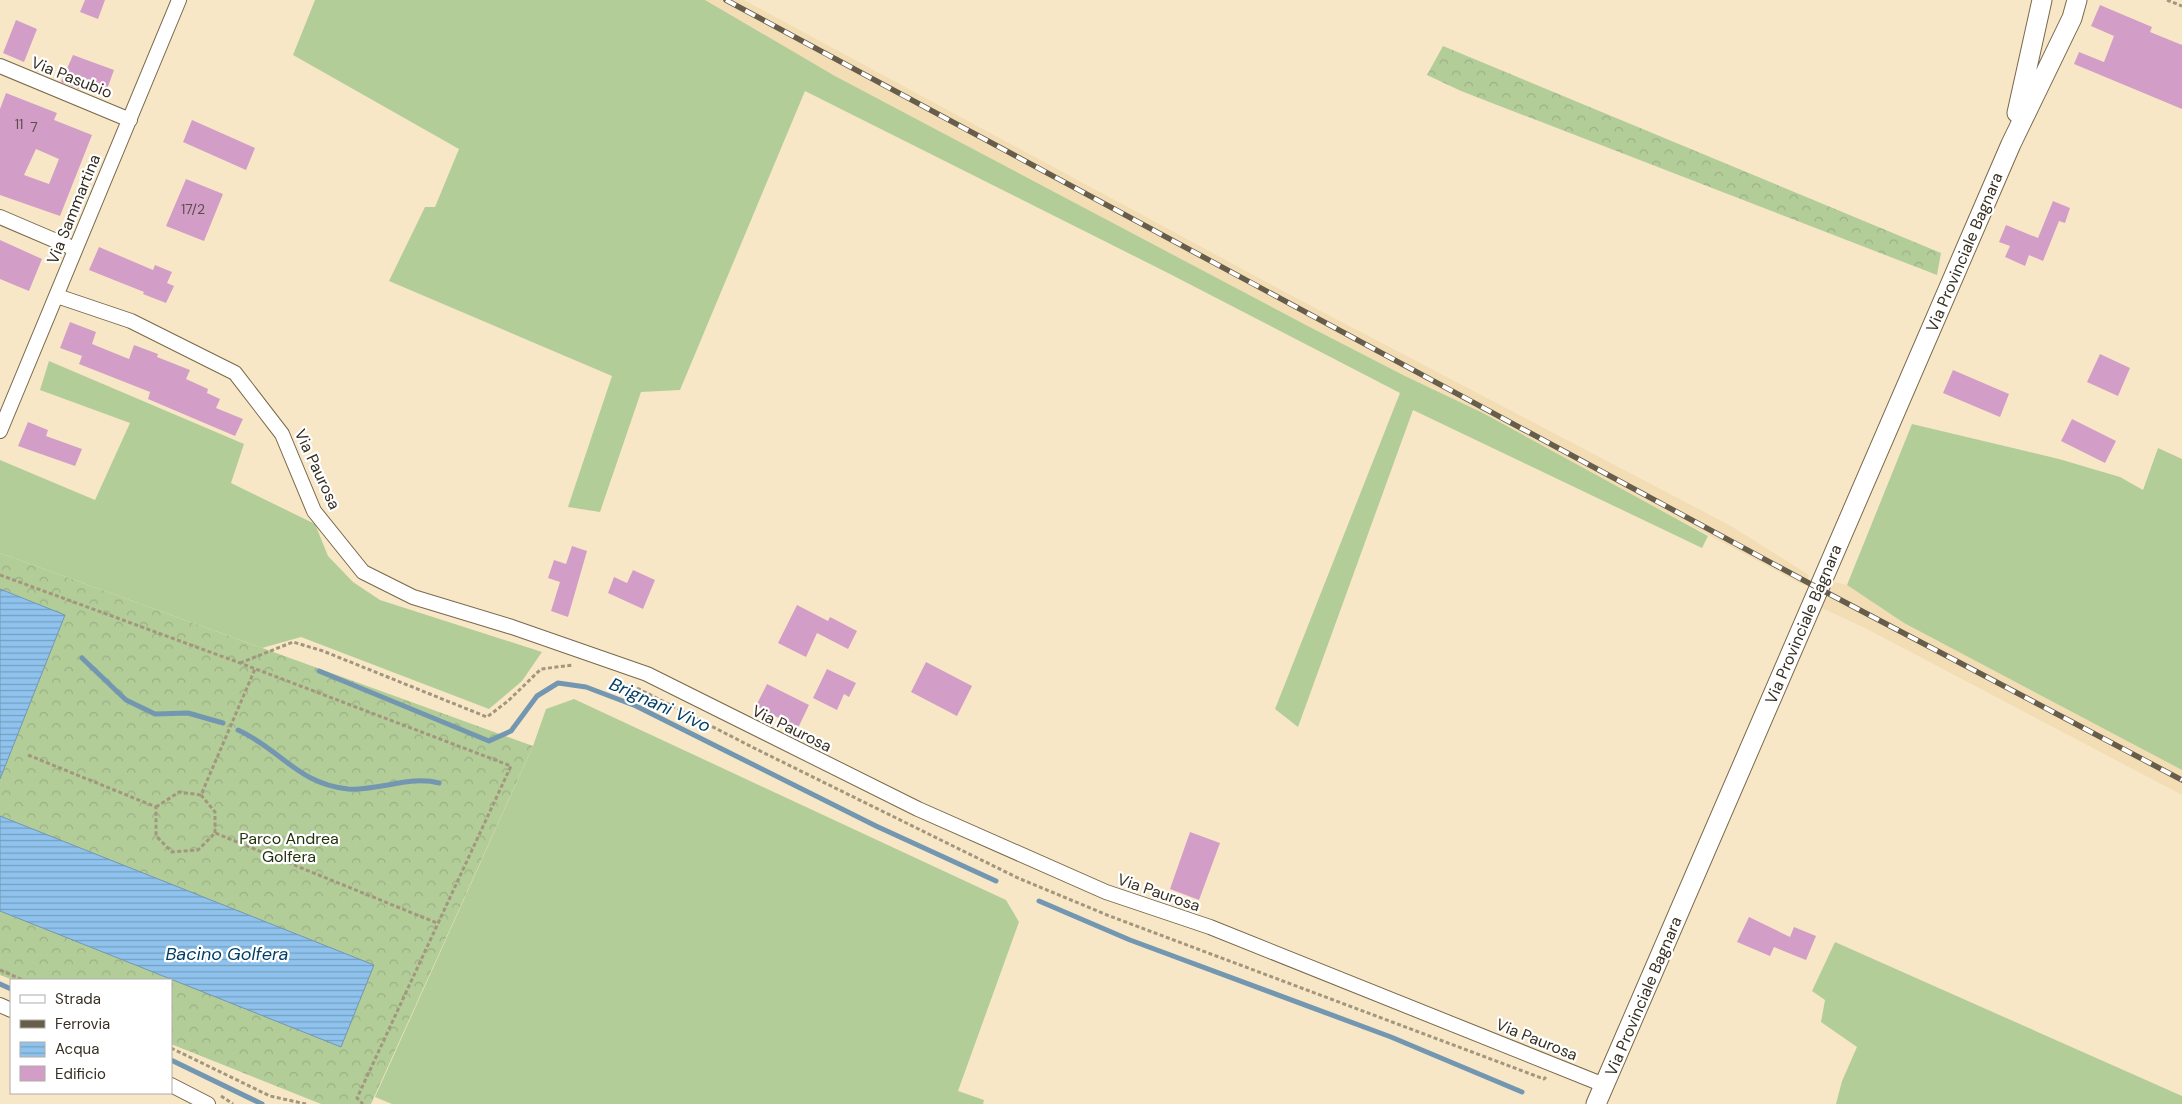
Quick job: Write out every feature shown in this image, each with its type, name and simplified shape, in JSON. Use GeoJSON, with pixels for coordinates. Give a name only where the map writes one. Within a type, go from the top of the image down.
{"type":"FeatureCollection","features":[{"type":"Feature","properties":{"kind":"main road","name":"Via Provinciale Bagnara"},"geometry":{"type":"LineString","coordinates":[[2011,144],[2042,0]]}},
{"type":"Feature","properties":{"kind":"main road","name":"Via Provinciale Bagnara"},"geometry":{"type":"LineString","coordinates":[[1596,1104],[2011,144],[2074,9],[2088,0]]}},
{"type":"Feature","properties":{"kind":"street","name":"Via Sammartina"},"geometry":{"type":"LineString","coordinates":[[0,432],[5,403],[57,296],[179,0]]}},
{"type":"Feature","properties":{"kind":"street","name":"Via Pasubio"},"geometry":{"type":"LineString","coordinates":[[0,66],[130,120]]}},
{"type":"Feature","properties":{"kind":"street"},"geometry":{"type":"LineString","coordinates":[[0,217],[75,249]]}},
{"type":"Feature","properties":{"kind":"street","name":"Via Paurosa"},"geometry":{"type":"LineString","coordinates":[[57,296],[130,321],[235,373],[282,434],[314,511],[363,572],[413,597],[512,627],[647,674],[918,809],[1106,892],[1210,927],[1604,1085]]}},
{"type":"Feature","properties":{"kind":"street"},"geometry":{"type":"LineString","coordinates":[[172,1086],[208,1104]]}},
{"type":"Feature","properties":{"kind":"path"},"geometry":{"type":"LineString","coordinates":[[2167,0],[2182,6]]}},
{"type":"Feature","properties":{"kind":"path"},"geometry":{"type":"LineString","coordinates":[[0,575],[240,663],[511,766],[357,1098],[363,1104]]}},
{"type":"Feature","properties":{"kind":"path"},"geometry":{"type":"LineString","coordinates":[[240,663],[293,642],[339,658],[487,718],[542,669],[571,665],[580,668]]}},
{"type":"Feature","properties":{"kind":"path"},"geometry":{"type":"LineString","coordinates":[[202,795],[255,669]]}},
{"type":"Feature","properties":{"kind":"path"},"geometry":{"type":"LineString","coordinates":[[635,687],[1018,878],[1098,911],[1544,1079],[1556,1066]]}},
{"type":"Feature","properties":{"kind":"path"},"geometry":{"type":"LineString","coordinates":[[28,755],[156,806]]}},
{"type":"Feature","properties":{"kind":"path"},"geometry":{"type":"LineString","coordinates":[[179,792],[202,795],[215,812],[215,833],[198,850],[172,852],[156,836],[156,806],[179,792]]}},
{"type":"Feature","properties":{"kind":"path"},"geometry":{"type":"LineString","coordinates":[[215,833],[438,923]]}},
{"type":"Feature","properties":{"kind":"path"},"geometry":{"type":"LineString","coordinates":[[0,970],[21,979]]}},
{"type":"Feature","properties":{"kind":"path"},"geometry":{"type":"LineString","coordinates":[[172,1048],[270,1096],[306,1104]]}},
{"type":"Feature","properties":{"kind":"shaded area"},"geometry":{"type":"Polygon","coordinates":[[[705,0],[744,0],[1298,299],[1731,526],[1809,575],[1805,586],[1610,483],[1483,413],[1405,376],[1304,324],[835,76],[705,0]]]}},
{"type":"Feature","properties":{"kind":"shaded area"},"geometry":{"type":"Polygon","coordinates":[[[1830,581],[1847,585],[1904,623],[2182,770],[2182,795],[1865,628],[1822,608],[1830,581]]]}},
{"type":"Feature","properties":{"kind":"green space"},"geometry":{"type":"Polygon","coordinates":[[[315,0],[705,0],[835,76],[1304,324],[1405,376],[1483,413],[1708,536],[1702,548],[1413,410],[1298,727],[1275,709],[1400,393],[1166,272],[805,91],[680,390],[641,392],[600,512],[568,507],[612,376],[389,281],[425,207],[435,207],[459,149],[293,55],[315,0]]]}},
{"type":"Feature","properties":{"kind":"green space"},"geometry":{"type":"Polygon","coordinates":[[[1443,46],[1941,253],[1937,275],[1461,91],[1427,75],[1443,46]]]}},
{"type":"Feature","properties":{"kind":"green space"},"geometry":{"type":"Polygon","coordinates":[[[49,361],[244,444],[231,483],[315,524],[328,556],[353,582],[380,600],[542,652],[522,681],[489,709],[301,637],[262,648],[0,553],[0,460],[95,500],[130,423],[40,390],[49,361]]]}},
{"type":"Feature","properties":{"kind":"green space"},"geometry":{"type":"Polygon","coordinates":[[[1912,424],[2059,459],[2120,477],[2143,490],[2158,448],[2182,459],[2182,770],[1904,623],[1847,585],[1912,424]]]}},
{"type":"Feature","properties":{"kind":"green space","name":"Parco Andrea Golfera"},"geometry":{"type":"Polygon","coordinates":[[[0,553],[533,746],[371,1104],[321,1104],[172,1044],[172,979],[10,979],[0,975],[0,553]]]}},
{"type":"Feature","properties":{"kind":"green space"},"geometry":{"type":"Polygon","coordinates":[[[574,699],[1006,900],[1019,922],[958,1091],[984,1100],[983,1104],[392,1104],[375,1097],[533,746],[546,709],[574,699]]]}},
{"type":"Feature","properties":{"kind":"green space"},"geometry":{"type":"Polygon","coordinates":[[[1835,942],[2182,1096],[2182,1104],[1836,1104],[1842,1081],[1857,1047],[1821,1022],[1825,1000],[1812,991],[1835,942]]]}},
{"type":"Feature","properties":{"kind":"water"},"geometry":{"type":"Polygon","coordinates":[[[0,589],[65,615],[0,779],[0,589]]]}},
{"type":"Feature","properties":{"kind":"water","name":"Bacino Golfera"},"geometry":{"type":"Polygon","coordinates":[[[0,816],[374,965],[341,1047],[0,911],[0,816]]]}},
{"type":"Feature","properties":{"kind":"building"},"geometry":{"type":"Polygon","coordinates":[[[85,0],[105,0],[98,19],[80,12],[85,0]]]}},
{"type":"Feature","properties":{"kind":"building"},"geometry":{"type":"Polygon","coordinates":[[[2100,5],[2152,27],[2150,32],[2182,45],[2182,109],[2074,64],[2079,52],[2104,62],[2114,36],[2091,26],[2100,5]]]}},
{"type":"Feature","properties":{"kind":"building"},"geometry":{"type":"Polygon","coordinates":[[[16,20],[37,29],[24,62],[3,53],[16,20]]]}},
{"type":"Feature","properties":{"kind":"building"},"geometry":{"type":"Polygon","coordinates":[[[73,55],[114,70],[105,95],[80,86],[79,89],[61,82],[73,55]]]}},
{"type":"Feature","properties":{"kind":"building"},"geometry":{"type":"Polygon","coordinates":[[[6,93],[57,113],[54,120],[92,135],[60,216],[0,195],[0,109],[6,93]],[[36,149],[24,175],[49,184],[59,159],[36,149]]]}},
{"type":"Feature","properties":{"kind":"building"},"geometry":{"type":"Polygon","coordinates":[[[192,120],[255,148],[246,170],[183,142],[192,120]]]}},
{"type":"Feature","properties":{"kind":"building"},"geometry":{"type":"Polygon","coordinates":[[[186,179],[223,194],[204,241],[166,226],[186,179]]]}},
{"type":"Feature","properties":{"kind":"building"},"geometry":{"type":"Polygon","coordinates":[[[2053,201],[2070,208],[2065,223],[2059,221],[2043,261],[2029,255],[2025,266],[2005,257],[2010,246],[1999,242],[2006,225],[2038,238],[2053,201]]]}},
{"type":"Feature","properties":{"kind":"building"},"geometry":{"type":"Polygon","coordinates":[[[0,240],[42,259],[29,291],[0,279],[0,240]]]}},
{"type":"Feature","properties":{"kind":"building"},"geometry":{"type":"Polygon","coordinates":[[[99,247],[153,270],[155,265],[172,272],[167,283],[174,286],[166,303],[89,270],[99,247]]]}},
{"type":"Feature","properties":{"kind":"building"},"geometry":{"type":"Polygon","coordinates":[[[70,322],[96,332],[92,344],[129,359],[134,345],[158,354],[157,357],[190,370],[186,379],[208,389],[207,393],[220,399],[216,408],[243,419],[235,436],[148,399],[150,392],[79,364],[82,356],[60,348],[70,322]]]}},
{"type":"Feature","properties":{"kind":"building"},"geometry":{"type":"Polygon","coordinates":[[[2100,354],[2130,368],[2118,396],[2087,382],[2100,354]]]}},
{"type":"Feature","properties":{"kind":"building"},"geometry":{"type":"Polygon","coordinates":[[[1953,370],[2009,394],[2000,417],[1943,393],[1953,370]]]}},
{"type":"Feature","properties":{"kind":"building"},"geometry":{"type":"Polygon","coordinates":[[[2072,419],[2116,441],[2105,463],[2061,441],[2072,419]]]}},
{"type":"Feature","properties":{"kind":"building"},"geometry":{"type":"Polygon","coordinates":[[[28,422],[48,430],[46,436],[82,449],[75,466],[18,446],[28,422]]]}},
{"type":"Feature","properties":{"kind":"building"},"geometry":{"type":"Polygon","coordinates":[[[572,546],[587,551],[568,617],[551,611],[560,582],[548,578],[554,560],[566,564],[572,546]]]}},
{"type":"Feature","properties":{"kind":"building"},"geometry":{"type":"Polygon","coordinates":[[[633,570],[655,580],[643,609],[608,593],[614,577],[627,583],[633,570]]]}},
{"type":"Feature","properties":{"kind":"building"},"geometry":{"type":"Polygon","coordinates":[[[797,605],[828,621],[830,617],[857,631],[848,649],[817,633],[806,657],[778,643],[797,605]]]}},
{"type":"Feature","properties":{"kind":"building"},"geometry":{"type":"Polygon","coordinates":[[[926,662],[972,686],[957,716],[911,692],[926,662]]]}},
{"type":"Feature","properties":{"kind":"building"},"geometry":{"type":"Polygon","coordinates":[[[827,669],[856,683],[849,697],[844,694],[837,710],[813,698],[827,669]]]}},
{"type":"Feature","properties":{"kind":"building"},"geometry":{"type":"Polygon","coordinates":[[[767,684],[809,705],[798,728],[756,706],[767,684]]]}},
{"type":"Feature","properties":{"kind":"building"},"geometry":{"type":"Polygon","coordinates":[[[1190,832],[1220,843],[1199,900],[1170,889],[1190,832]]]}},
{"type":"Feature","properties":{"kind":"building"},"geometry":{"type":"Polygon","coordinates":[[[1749,917],[1790,937],[1794,927],[1816,936],[1806,960],[1774,947],[1770,956],[1737,942],[1749,917]]]}},
{"type":"Feature","properties":{"kind":"waterway"},"geometry":{"type":"LineString","coordinates":[[82,658],[126,700],[155,714],[188,713],[223,723]]}},
{"type":"Feature","properties":{"kind":"waterway","name":"Brignani Vivo"},"geometry":{"type":"LineString","coordinates":[[319,671],[489,741],[511,731],[537,696],[558,683],[586,687],[636,706],[876,826],[996,881]]}},
{"type":"Feature","properties":{"kind":"waterway"},"geometry":{"type":"LineString","coordinates":[[238,730],[253,738],[302,773],[331,786],[359,789],[417,781],[439,783]]}},
{"type":"Feature","properties":{"kind":"waterway"},"geometry":{"type":"LineString","coordinates":[[1039,901],[1130,940],[1391,1037],[1522,1092]]}},
{"type":"Feature","properties":{"kind":"waterway"},"geometry":{"type":"LineString","coordinates":[[0,984],[10,989]]}},
{"type":"Feature","properties":{"kind":"waterway"},"geometry":{"type":"LineString","coordinates":[[172,1060],[262,1104]]}},
{"type":"Feature","properties":{"kind":"railway"},"geometry":{"type":"LineString","coordinates":[[726,0],[1818,588],[2182,780]]}}]}
